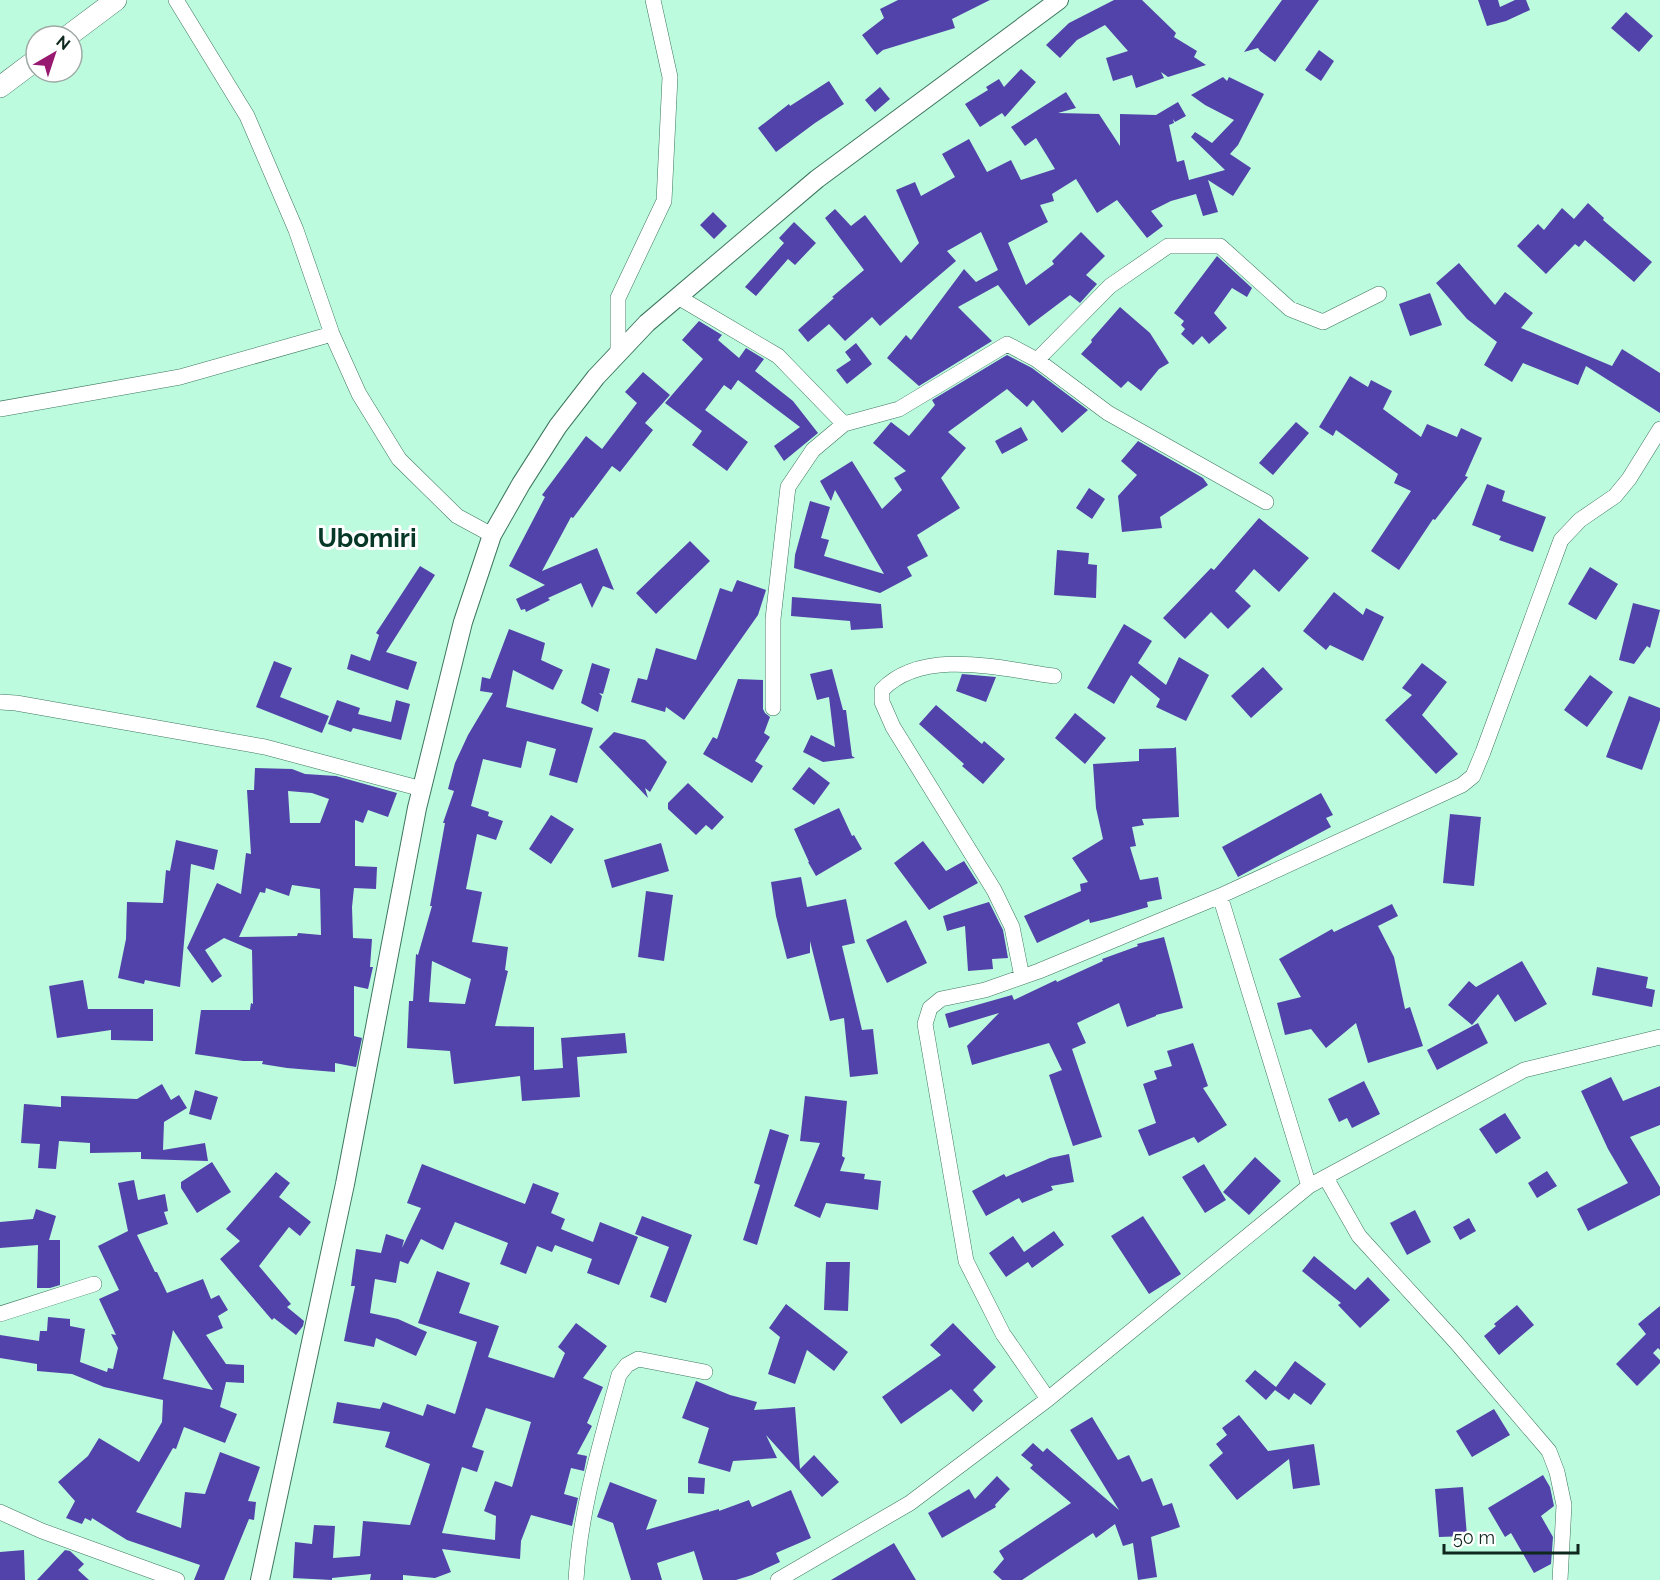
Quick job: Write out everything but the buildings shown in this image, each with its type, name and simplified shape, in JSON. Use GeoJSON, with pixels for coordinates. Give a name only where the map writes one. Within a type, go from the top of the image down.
{"type":"FeatureCollection","features":[{"type":"Feature","properties":{"kind":"main road"},"geometry":{"type":"LineString","coordinates":[[84,24],[114,1]]}},
{"type":"Feature","properties":{"kind":"main road"},"geometry":{"type":"LineString","coordinates":[[0,87],[24,69]]}},
{"type":"Feature","properties":{"kind":"street"},"geometry":{"type":"LineString","coordinates":[[176,0],[247,116],[296,230],[332,334],[359,394],[399,459],[457,516],[492,535]]}},
{"type":"Feature","properties":{"kind":"street"},"geometry":{"type":"LineString","coordinates":[[618,353],[618,298],[664,201],[670,76],[653,0]]}},
{"type":"Feature","properties":{"kind":"street"},"geometry":{"type":"LineString","coordinates":[[260,1580],[345,1184],[422,789],[463,622],[492,535],[558,426],[596,378],[647,323],[818,179],[1059,0]]}},
{"type":"Feature","properties":{"kind":"street"},"geometry":{"type":"LineString","coordinates":[[1037,360],[1110,286],[1168,246],[1220,246],[1290,309],[1323,322],[1379,294]]}},
{"type":"Feature","properties":{"kind":"street"},"geometry":{"type":"LineString","coordinates":[[678,297],[778,356],[844,424]]}},
{"type":"Feature","properties":{"kind":"street"},"geometry":{"type":"LineString","coordinates":[[0,409],[180,377],[332,334]]}},
{"type":"Feature","properties":{"kind":"street"},"geometry":{"type":"LineString","coordinates":[[773,708],[773,619],[788,487],[813,450],[844,424],[899,409],[1007,344],[1037,360],[1108,412],[1266,502]]}},
{"type":"Feature","properties":{"kind":"street"},"geometry":{"type":"LineString","coordinates":[[1048,1399],[1003,1334],[966,1261],[926,1024],[930,1008],[941,999],[986,990],[1022,977],[1220,896],[1462,785],[1473,776],[1561,540],[1581,520],[1615,496],[1629,479],[1660,429]]}},
{"type":"Feature","properties":{"kind":"street"},"geometry":{"type":"LineString","coordinates":[[1022,977],[1012,927],[993,890],[893,727],[882,702],[882,690],[891,680],[911,669],[963,663],[1054,676]]}},
{"type":"Feature","properties":{"kind":"street"},"geometry":{"type":"LineString","coordinates":[[0,702],[265,747],[422,789]]}},
{"type":"Feature","properties":{"kind":"street"},"geometry":{"type":"LineString","coordinates":[[1220,896],[1310,1186]]}},
{"type":"Feature","properties":{"kind":"street"},"geometry":{"type":"LineString","coordinates":[[778,1580],[910,1503],[1048,1399],[1310,1186],[1524,1070],[1660,1037]]}},
{"type":"Feature","properties":{"kind":"street"},"geometry":{"type":"LineString","coordinates":[[1326,1178],[1359,1236],[1455,1341],[1549,1451],[1557,1472],[1564,1505],[1560,1580]]}},
{"type":"Feature","properties":{"kind":"street"},"geometry":{"type":"LineString","coordinates":[[0,1314],[94,1284]]}},
{"type":"Feature","properties":{"kind":"street"},"geometry":{"type":"LineString","coordinates":[[576,1580],[578,1543],[590,1486],[619,1375],[627,1365],[638,1359],[705,1372]]}},
{"type":"Feature","properties":{"kind":"street"},"geometry":{"type":"LineString","coordinates":[[0,1512],[42,1531],[177,1580]]}},
{"type":"Feature","properties":{"kind":"district","name":"Ubomiri"},"geometry":{"type":"Point","coordinates":[367,538]}}]}
